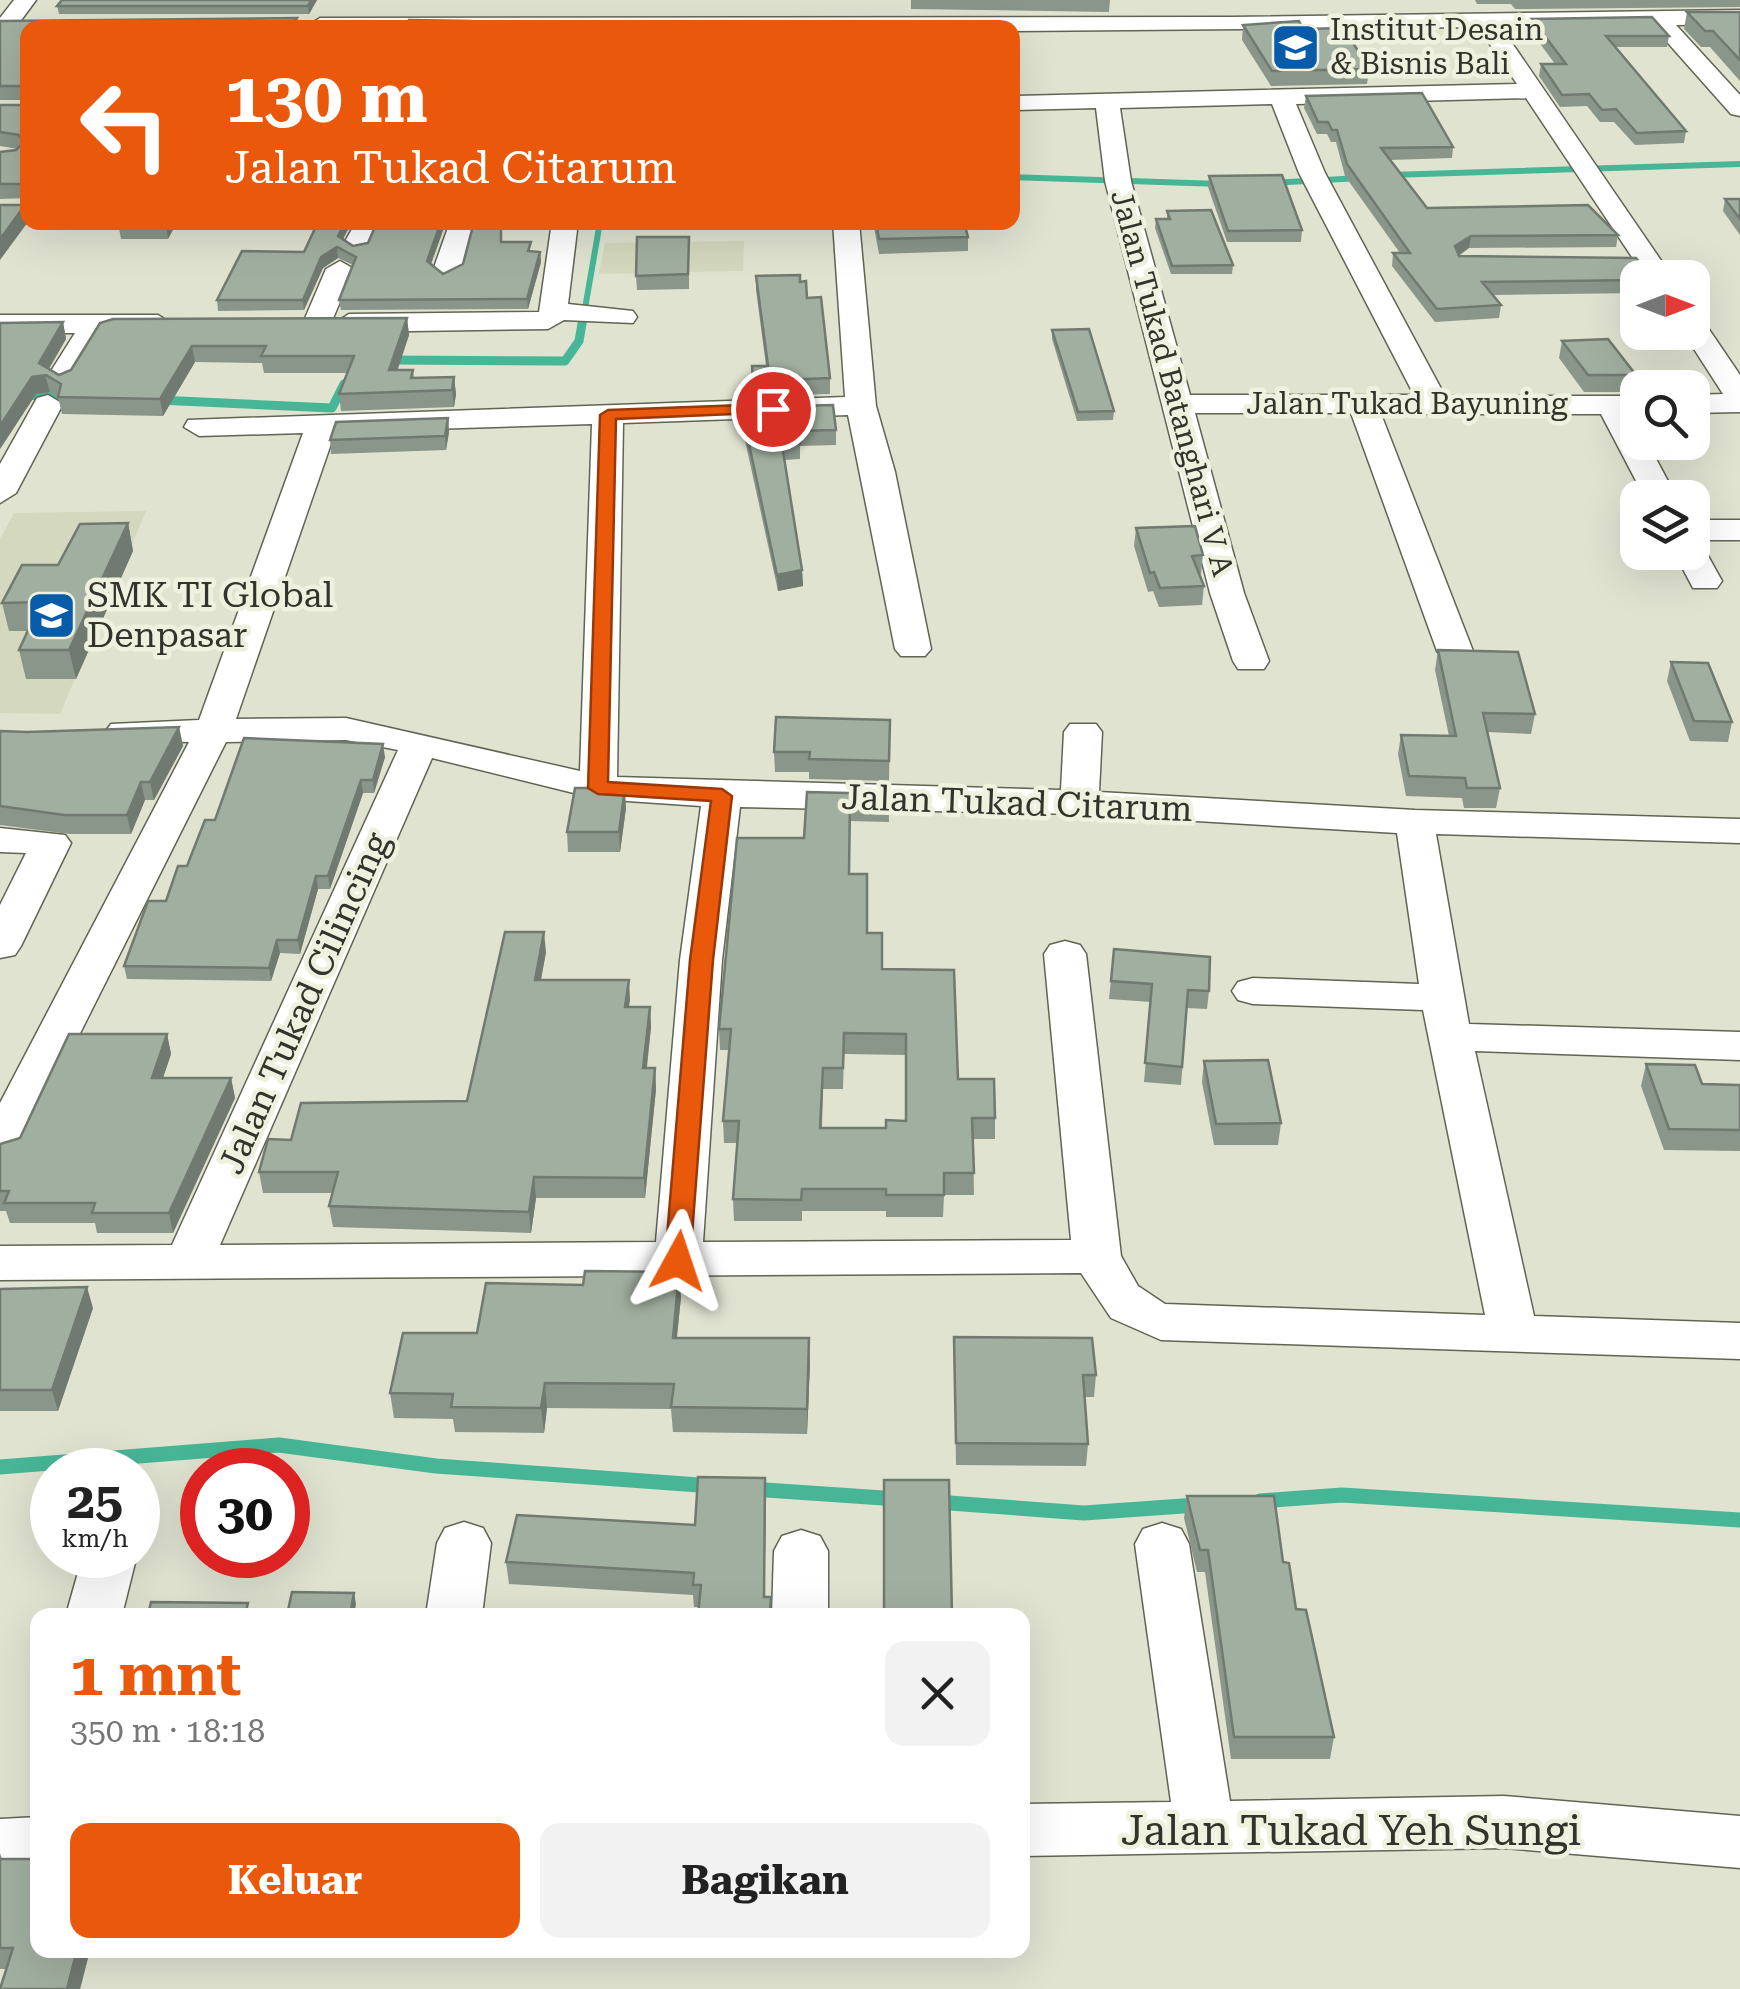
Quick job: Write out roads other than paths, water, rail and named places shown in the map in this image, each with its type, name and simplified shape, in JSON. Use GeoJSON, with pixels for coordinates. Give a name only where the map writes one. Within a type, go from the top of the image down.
{"type":"FeatureCollection","features":[{"type":"Feature","properties":{"kind":"street"},"geometry":{"type":"LineString","coordinates":[[2,27],[24,0]]}},
{"type":"Feature","properties":{"kind":"street"},"geometry":{"type":"LineString","coordinates":[[720,20],[737,0]]}},
{"type":"Feature","properties":{"kind":"street"},"geometry":{"type":"LineString","coordinates":[[1438,0],[1451,22]]}},
{"type":"Feature","properties":{"kind":"street"},"geometry":{"type":"LineString","coordinates":[[1700,18],[1740,26]]}},
{"type":"Feature","properties":{"kind":"street"},"geometry":{"type":"LineString","coordinates":[[1020,24],[1740,18]]}},
{"type":"Feature","properties":{"kind":"street"},"geometry":{"type":"LineString","coordinates":[[1660,20],[1737,101]]}},
{"type":"Feature","properties":{"kind":"street"},"geometry":{"type":"LineString","coordinates":[[1486,22],[1649,260]]}},
{"type":"Feature","properties":{"kind":"street"},"geometry":{"type":"LineString","coordinates":[[1020,103],[1531,91]]}},
{"type":"Feature","properties":{"kind":"street"},"geometry":{"type":"LineString","coordinates":[[1282,98],[1316,179],[1434,404]]}},
{"type":"Feature","properties":{"kind":"street","name":"Jalan Tukad Batanghari V A"},"geometry":{"type":"LineString","coordinates":[[1107,102],[1120,185],[1176,404],[1227,592],[1251,661]]}},
{"type":"Feature","properties":{"kind":"street"},"geometry":{"type":"LineString","coordinates":[[446,273],[460,230]]}},
{"type":"Feature","properties":{"kind":"street"},"geometry":{"type":"LineString","coordinates":[[355,246],[307,323],[528,323],[579,315],[567,230]]}},
{"type":"Feature","properties":{"kind":"street"},"geometry":{"type":"LineString","coordinates":[[847,230],[861,406],[880,472],[914,649]]}},
{"type":"Feature","properties":{"kind":"street"},"geometry":{"type":"LineString","coordinates":[[1606,259],[1620,262]]}},
{"type":"Feature","properties":{"kind":"street"},"geometry":{"type":"LineString","coordinates":[[0,324],[182,324]]}},
{"type":"Feature","properties":{"kind":"street"},"geometry":{"type":"LineString","coordinates":[[0,492],[94,324]]}},
{"type":"Feature","properties":{"kind":"street"},"geometry":{"type":"LineString","coordinates":[[1708,350],[1740,400],[1710,402]]}},
{"type":"Feature","properties":{"kind":"street"},"geometry":{"type":"LineString","coordinates":[[1362,402],[1455,652]]}},
{"type":"Feature","properties":{"kind":"street","name":"Jalan Tukad Bayuning"},"geometry":{"type":"LineString","coordinates":[[1176,404],[1620,405]]}},
{"type":"Feature","properties":{"kind":"street"},"geometry":{"type":"LineString","coordinates":[[199,428],[861,406]]}},
{"type":"Feature","properties":{"kind":"street"},"geometry":{"type":"LineString","coordinates":[[598,788],[608,415]]}},
{"type":"Feature","properties":{"kind":"street"},"geometry":{"type":"LineString","coordinates":[[0,1147],[214,729],[322,424]]}},
{"type":"Feature","properties":{"kind":"street"},"geometry":{"type":"LineString","coordinates":[[1710,530],[1740,530]]}},
{"type":"Feature","properties":{"kind":"street","name":"Jalan Tukad Citarum"},"geometry":{"type":"LineString","coordinates":[[91,733],[346,729],[420,743],[528,774],[598,788],[722,796],[1079,802],[1415,822],[1740,831]]}},
{"type":"Feature","properties":{"kind":"street"},"geometry":{"type":"LineString","coordinates":[[1079,802],[1083,732]]}},
{"type":"Feature","properties":{"kind":"street","name":"Jalan Tukad Cilincing"},"geometry":{"type":"LineString","coordinates":[[188,1263],[420,743]]}},
{"type":"Feature","properties":{"kind":"street"},"geometry":{"type":"LineString","coordinates":[[678,1261],[702,960],[722,796]]}},
{"type":"Feature","properties":{"kind":"street"},"geometry":{"type":"LineString","coordinates":[[1415,822],[1447,1018],[1513,1332]]}},
{"type":"Feature","properties":{"kind":"street"},"geometry":{"type":"LineString","coordinates":[[0,840],[50,842],[0,946]]}},
{"type":"Feature","properties":{"kind":"street"},"geometry":{"type":"LineString","coordinates":[[1065,954],[1097,1256],[1117,1299],[1134,1314],[1161,1322],[1740,1341]]}},
{"type":"Feature","properties":{"kind":"street"},"geometry":{"type":"LineString","coordinates":[[1253,991],[1447,1018],[1740,1046]]}},
{"type":"Feature","properties":{"kind":"street"},"geometry":{"type":"LineString","coordinates":[[0,1263],[1097,1256]]}},
{"type":"Feature","properties":{"kind":"street"},"geometry":{"type":"LineString","coordinates":[[455,1608],[464,1542]]}},
{"type":"Feature","properties":{"kind":"street"},"geometry":{"type":"LineString","coordinates":[[1162,1544],[1204,1826]]}},
{"type":"Feature","properties":{"kind":"street"},"geometry":{"type":"LineString","coordinates":[[800,1608],[801,1551]]}},
{"type":"Feature","properties":{"kind":"street"},"geometry":{"type":"LineString","coordinates":[[96,1608],[104,1578]]}},
{"type":"Feature","properties":{"kind":"street","name":"Jalan Tukad Yeh Sungi"},"geometry":{"type":"LineString","coordinates":[[1030,1830],[1504,1822],[1740,1842]]}},
{"type":"Feature","properties":{"kind":"waterway"},"geometry":{"type":"LineString","coordinates":[[1390,175],[1740,164]]}},
{"type":"Feature","properties":{"kind":"waterway"},"geometry":{"type":"LineString","coordinates":[[1020,177],[1221,184]]}},
{"type":"Feature","properties":{"kind":"waterway"},"geometry":{"type":"LineString","coordinates":[[1270,183],[1361,178]]}},
{"type":"Feature","properties":{"kind":"waterway"},"geometry":{"type":"LineString","coordinates":[[583,320],[599,230]]}},
{"type":"Feature","properties":{"kind":"waterway"},"geometry":{"type":"LineString","coordinates":[[388,360],[565,361],[579,341],[583,318]]}},
{"type":"Feature","properties":{"kind":"waterway"},"geometry":{"type":"LineString","coordinates":[[158,400],[332,408],[344,384]]}},
{"type":"Feature","properties":{"kind":"waterway"},"geometry":{"type":"LineString","coordinates":[[0,395],[70,396]]}},
{"type":"Feature","properties":{"kind":"waterway"},"geometry":{"type":"LineString","coordinates":[[0,1467],[279,1445],[436,1466],[713,1486]]}},
{"type":"Feature","properties":{"kind":"waterway"},"geometry":{"type":"LineString","coordinates":[[751,1489],[898,1499]]}},
{"type":"Feature","properties":{"kind":"waterway"},"geometry":{"type":"LineString","coordinates":[[1260,1501],[1342,1495],[1740,1520]]}},
{"type":"Feature","properties":{"kind":"waterway"},"geometry":{"type":"LineString","coordinates":[[936,1502],[1084,1513],[1197,1505]]}},
{"type":"Feature","properties":{"kind":"place","name":"Institut Desain & Bisnis Bali"},"geometry":{"type":"Point","coordinates":[1295,47]}},
{"type":"Feature","properties":{"kind":"place","name":"SMK TI Global Denpasar"},"geometry":{"type":"Point","coordinates":[52,615]}}]}
